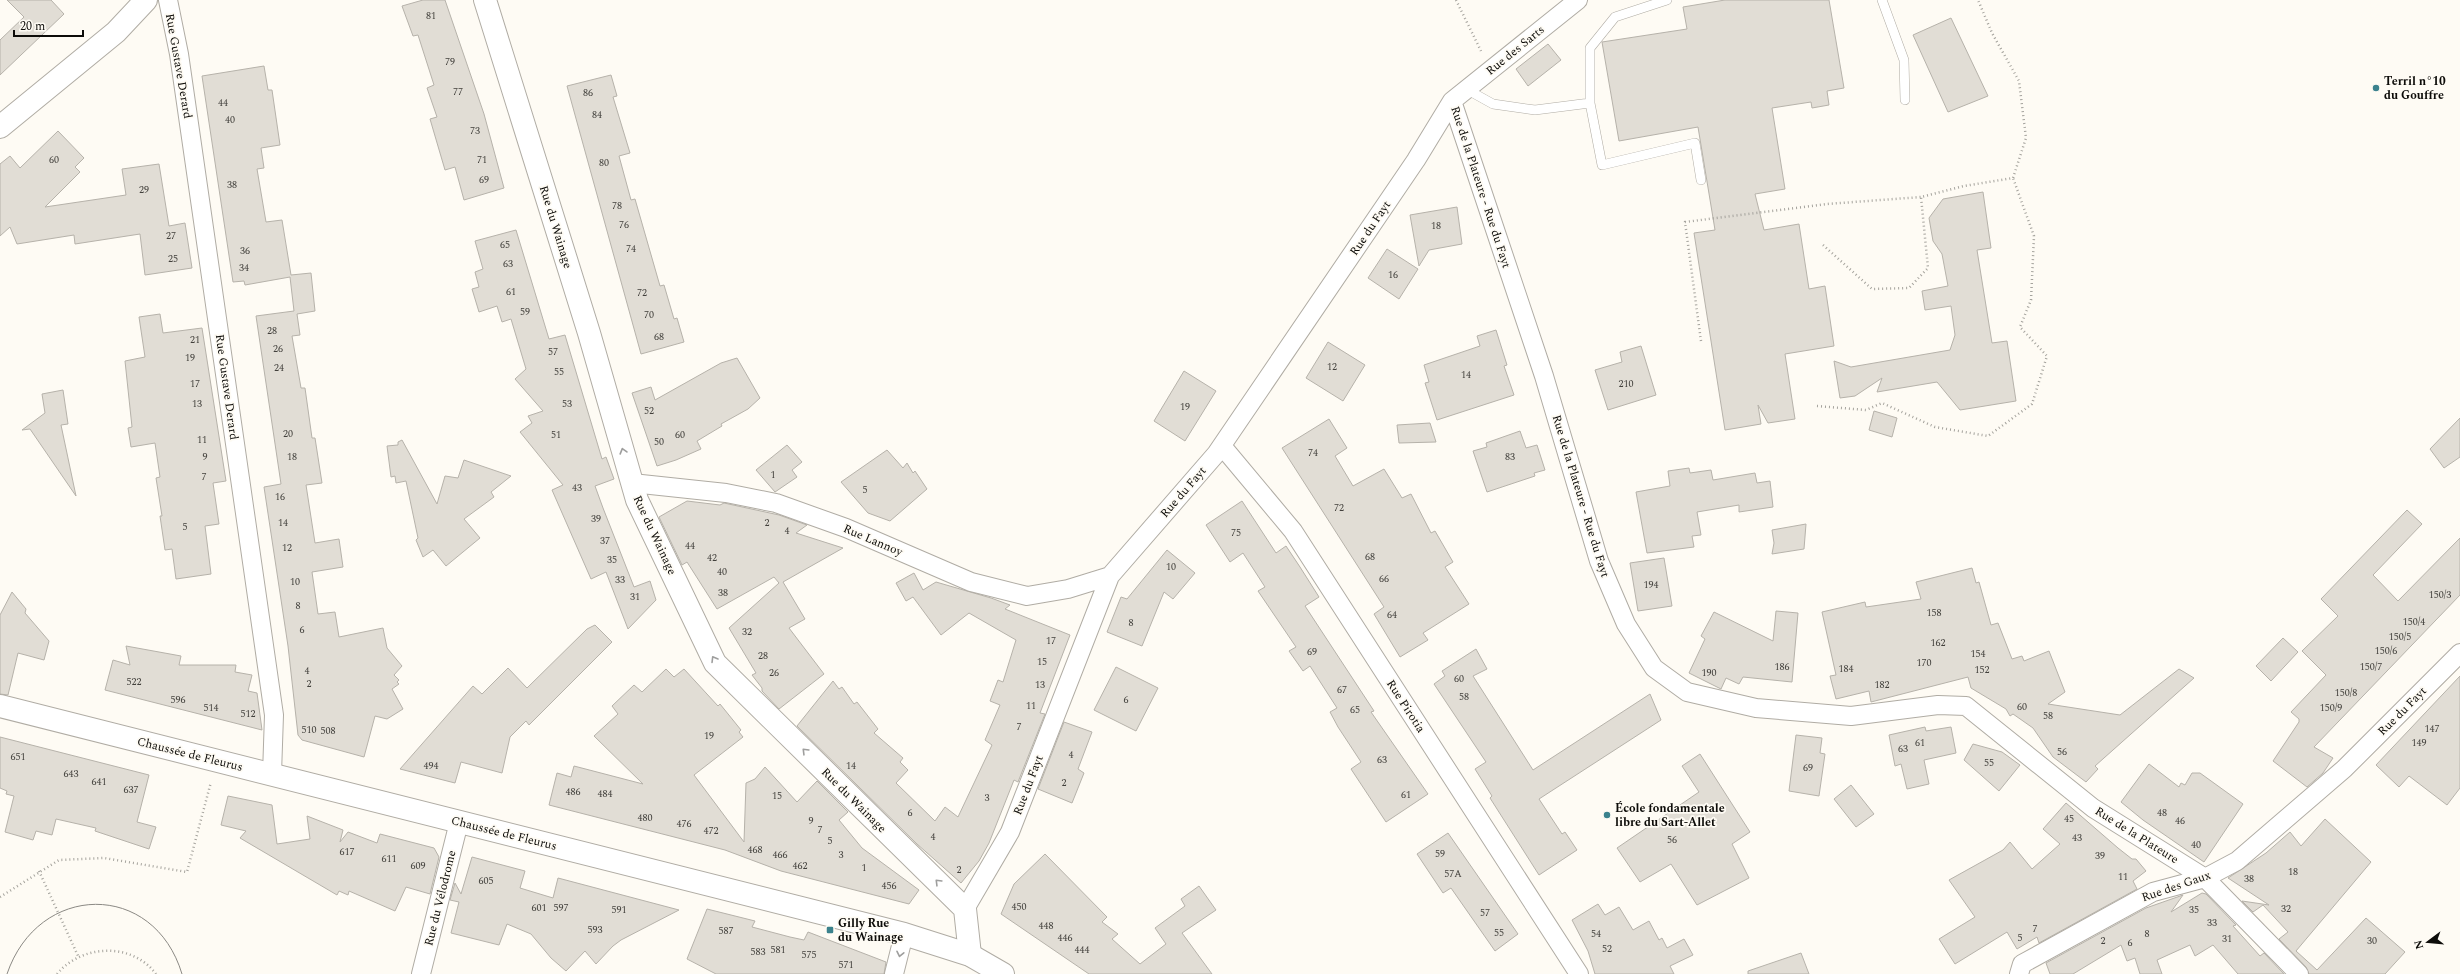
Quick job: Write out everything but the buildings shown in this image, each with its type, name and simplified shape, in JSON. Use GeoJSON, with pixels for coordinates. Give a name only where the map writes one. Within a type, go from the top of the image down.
{"type":"FeatureCollection","features":[{"type":"Feature","properties":{"kind":"street"},"geometry":{"type":"LineString","coordinates":[[0,127],[116,32],[146,0]]}},
{"type":"Feature","properties":{"kind":"street","name":"Rue Gustave Derard"},"geometry":{"type":"LineString","coordinates":[[168,0],[179,54],[274,715],[272,774]]}},
{"type":"Feature","properties":{"kind":"street","name":"Rue du Wainage"},"geometry":{"type":"LineString","coordinates":[[485,0],[589,333],[637,500],[715,663],[965,909]]}},
{"type":"Feature","properties":{"kind":"street","name":"Rue des Sarts"},"geometry":{"type":"LineString","coordinates":[[1452,101],[1578,0]]}},
{"type":"Feature","properties":{"kind":"street","name":"Rue du Fayt"},"geometry":{"type":"LineString","coordinates":[[965,909],[1010,832],[1110,576],[1222,446],[1416,160],[1452,101]]}},
{"type":"Feature","properties":{"kind":"street","name":"Rue de la Plateure - Rue du Fayt"},"geometry":{"type":"LineString","coordinates":[[1452,101],[1544,376],[1599,561],[1626,624],[1654,668],[1687,692],[1756,708],[1851,716],[1938,705],[1966,706]]}},
{"type":"Feature","properties":{"kind":"street","name":"Rue Pirotia"},"geometry":{"type":"LineString","coordinates":[[1222,446],[1293,531],[1579,974]]}},
{"type":"Feature","properties":{"kind":"street","name":"Rue Lannoy"},"geometry":{"type":"LineString","coordinates":[[632,483],[726,493],[776,503],[846,528],[971,582],[1027,596],[1068,589],[1110,576]]}},
{"type":"Feature","properties":{"kind":"street","name":"Rue du Fayt"},"geometry":{"type":"LineString","coordinates":[[2344,769],[2460,653]]}},
{"type":"Feature","properties":{"kind":"street","name":"Chaussée de Fleurus"},"geometry":{"type":"LineString","coordinates":[[0,706],[904,934],[970,955],[1003,974]]}},
{"type":"Feature","properties":{"kind":"street","name":"Rue de la Plateure"},"geometry":{"type":"LineString","coordinates":[[1966,706],[2093,808],[2205,878],[2299,974]]}},
{"type":"Feature","properties":{"kind":"street","name":"Rue des Gaux"},"geometry":{"type":"LineString","coordinates":[[2018,974],[2022,964],[2153,892],[2205,878],[2237,861],[2344,769]]}},
{"type":"Feature","properties":{"kind":"street","name":"Rue du Vélodrome"},"geometry":{"type":"LineString","coordinates":[[421,974],[459,822]]}},
{"type":"Feature","properties":{"kind":"street"},"geometry":{"type":"LineString","coordinates":[[965,909],[970,955]]}},
{"type":"Feature","properties":{"kind":"street"},"geometry":{"type":"LineString","coordinates":[[894,974],[904,934]]}},
{"type":"Feature","properties":{"kind":"lane"},"geometry":{"type":"LineString","coordinates":[[1667,0],[1615,17],[1590,48],[1590,103],[1602,165],[1695,143],[1701,180]]}},
{"type":"Feature","properties":{"kind":"lane"},"geometry":{"type":"LineString","coordinates":[[1882,0],[1904,60],[1904,100]]}},
{"type":"Feature","properties":{"kind":"lane"},"geometry":{"type":"LineString","coordinates":[[1466,89],[1493,104],[1536,110],[1590,103]]}},
{"type":"Feature","properties":{"kind":"path"},"geometry":{"type":"LineString","coordinates":[[1456,0],[1489,70]]}},
{"type":"Feature","properties":{"kind":"path"},"geometry":{"type":"LineString","coordinates":[[1817,406],[1866,410],[1882,403],[1935,427],[1988,436],[2032,404],[2047,356],[2020,327],[2031,300],[2034,236],[2013,178],[2026,138],[2020,81],[1992,33],[1978,0]]}},
{"type":"Feature","properties":{"kind":"path"},"geometry":{"type":"LineString","coordinates":[[1701,341],[1685,222],[1827,204],[1921,197],[1964,186],[2013,178]]}},
{"type":"Feature","properties":{"kind":"path"},"geometry":{"type":"LineString","coordinates":[[1822,245],[1872,289],[1909,288],[1928,268],[1921,197]]}},
{"type":"Feature","properties":{"kind":"path"},"geometry":{"type":"LineString","coordinates":[[0,897],[59,860],[104,858],[187,872],[217,760]]}},
{"type":"Feature","properties":{"kind":"path"},"geometry":{"type":"LineString","coordinates":[[40,871],[79,958]]}},
{"type":"Feature","properties":{"kind":"path"},"geometry":{"type":"LineString","coordinates":[[57,974],[79,958],[99,951],[128,953],[144,961],[156,974]]}},
{"type":"Feature","properties":{"kind":"tram line"},"geometry":{"type":"LineString","coordinates":[[7,974],[22,944],[43,922],[69,909],[96,904],[122,908],[147,921],[168,943],[182,974]]}},
{"type":"Feature","properties":{"kind":"place","name":"Terril n°10 du Gouffre"},"geometry":{"type":"Point","coordinates":[2376,88]}},
{"type":"Feature","properties":{"kind":"place","name":"École fondamentale libre du Sart-Allet"},"geometry":{"type":"Point","coordinates":[1607,815]}},
{"type":"Feature","properties":{"kind":"place","name":"Gilly Rue du Wainage"},"geometry":{"type":"Point","coordinates":[830,930]}}]}
